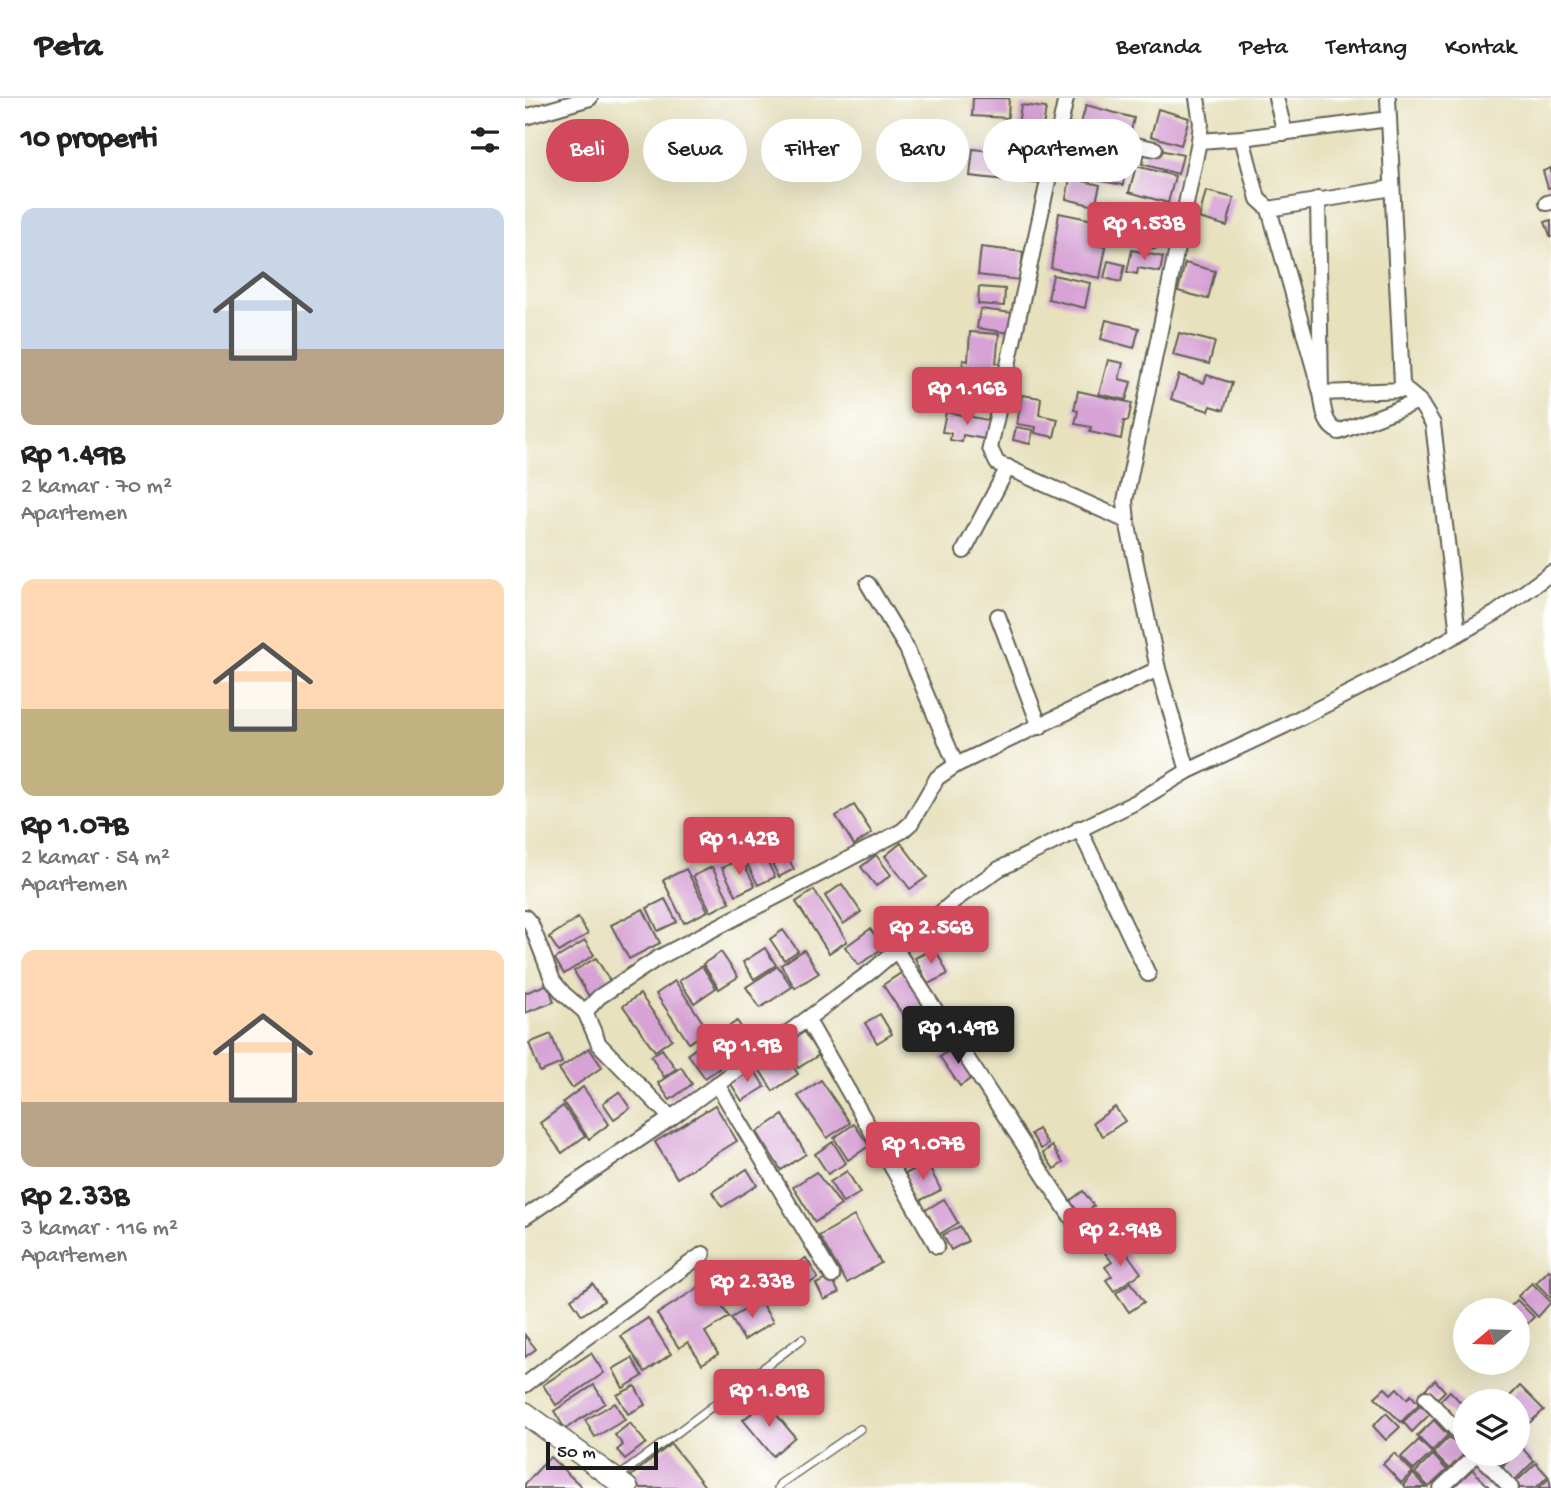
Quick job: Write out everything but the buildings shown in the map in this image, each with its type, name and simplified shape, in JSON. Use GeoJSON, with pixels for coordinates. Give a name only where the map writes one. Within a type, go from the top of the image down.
{"type":"FeatureCollection","features":[{"type":"Feature","properties":{"kind":"street"},"geometry":{"type":"LineString","coordinates":[[525,117],[590,98]]}},
{"type":"Feature","properties":{"kind":"street"},"geometry":{"type":"LineString","coordinates":[[1062,119],[1066,98]]}},
{"type":"Feature","properties":{"kind":"street"},"geometry":{"type":"LineString","coordinates":[[1188,771],[1159,669],[1126,522],[1125,501],[1199,141],[1201,123],[1197,98]]}},
{"type":"Feature","properties":{"kind":"street"},"geometry":{"type":"LineString","coordinates":[[1276,98],[1285,133]]}},
{"type":"Feature","properties":{"kind":"street"},"geometry":{"type":"LineString","coordinates":[[1388,98],[1401,373],[1406,390],[1419,401],[1433,424],[1458,634]]}},
{"type":"Feature","properties":{"kind":"street"},"geometry":{"type":"LineString","coordinates":[[1199,141],[1389,119]]}},
{"type":"Feature","properties":{"kind":"street"},"geometry":{"type":"LineString","coordinates":[[1242,138],[1258,199],[1269,209],[1321,393],[1326,420],[1331,429],[1339,432],[1419,401]]}},
{"type":"Feature","properties":{"kind":"street"},"geometry":{"type":"LineString","coordinates":[[1142,146],[1155,149]]}},
{"type":"Feature","properties":{"kind":"street"},"geometry":{"type":"LineString","coordinates":[[1048,182],[990,448],[994,459],[1008,467],[1126,522]]}},
{"type":"Feature","properties":{"kind":"street"},"geometry":{"type":"LineString","coordinates":[[1269,209],[1392,188]]}},
{"type":"Feature","properties":{"kind":"street"},"geometry":{"type":"LineString","coordinates":[[1318,199],[1321,393]]}},
{"type":"Feature","properties":{"kind":"street"},"geometry":{"type":"LineString","coordinates":[[1321,393],[1406,390]]}},
{"type":"Feature","properties":{"kind":"street"},"geometry":{"type":"LineString","coordinates":[[964,551],[1008,467]]}},
{"type":"Feature","properties":{"kind":"street"},"geometry":{"type":"LineString","coordinates":[[525,1217],[671,1118],[807,1019],[896,950],[958,897],[999,869],[1138,800],[1188,771],[1306,715],[1458,634],[1496,613],[1551,573]]}},
{"type":"Feature","properties":{"kind":"street"},"geometry":{"type":"LineString","coordinates":[[868,584],[907,649],[956,765]]}},
{"type":"Feature","properties":{"kind":"street"},"geometry":{"type":"LineString","coordinates":[[998,616],[1041,727]]}},
{"type":"Feature","properties":{"kind":"street"},"geometry":{"type":"LineString","coordinates":[[585,1012],[599,997],[658,958],[902,831],[911,824],[937,778],[956,765],[1159,669]]}},
{"type":"Feature","properties":{"kind":"street"},"geometry":{"type":"LineString","coordinates":[[1079,828],[1148,974]]}},
{"type":"Feature","properties":{"kind":"street"},"geometry":{"type":"LineString","coordinates":[[525,917],[531,925],[553,981],[585,1012],[599,1044],[671,1118]]}},
{"type":"Feature","properties":{"kind":"street"},"geometry":{"type":"LineString","coordinates":[[896,950],[1085,1238]]}},
{"type":"Feature","properties":{"kind":"street"},"geometry":{"type":"LineString","coordinates":[[807,1019],[937,1245]]}},
{"type":"Feature","properties":{"kind":"street"},"geometry":{"type":"LineString","coordinates":[[717,1084],[832,1276]]}},
{"type":"Feature","properties":{"kind":"street"},"geometry":{"type":"LineString","coordinates":[[525,1385],[703,1254]]}},
{"type":"Feature","properties":{"kind":"street"},"geometry":{"type":"LineString","coordinates":[[1426,1398],[1453,1426]]}},
{"type":"Feature","properties":{"kind":"street"},"geometry":{"type":"LineString","coordinates":[[525,1413],[621,1484]]}},
{"type":"Feature","properties":{"kind":"street"},"geometry":{"type":"LineString","coordinates":[[1441,1488],[1465,1466]]}},
{"type":"Feature","properties":{"kind":"street"},"geometry":{"type":"LineString","coordinates":[[1490,1466],[1511,1488]]}},
{"type":"Feature","properties":{"kind":"lane"},"geometry":{"type":"LineString","coordinates":[[621,1484],[802,1339]]}},
{"type":"Feature","properties":{"kind":"lane"},"geometry":{"type":"LineString","coordinates":[[778,1488],[860,1429]]}}]}
